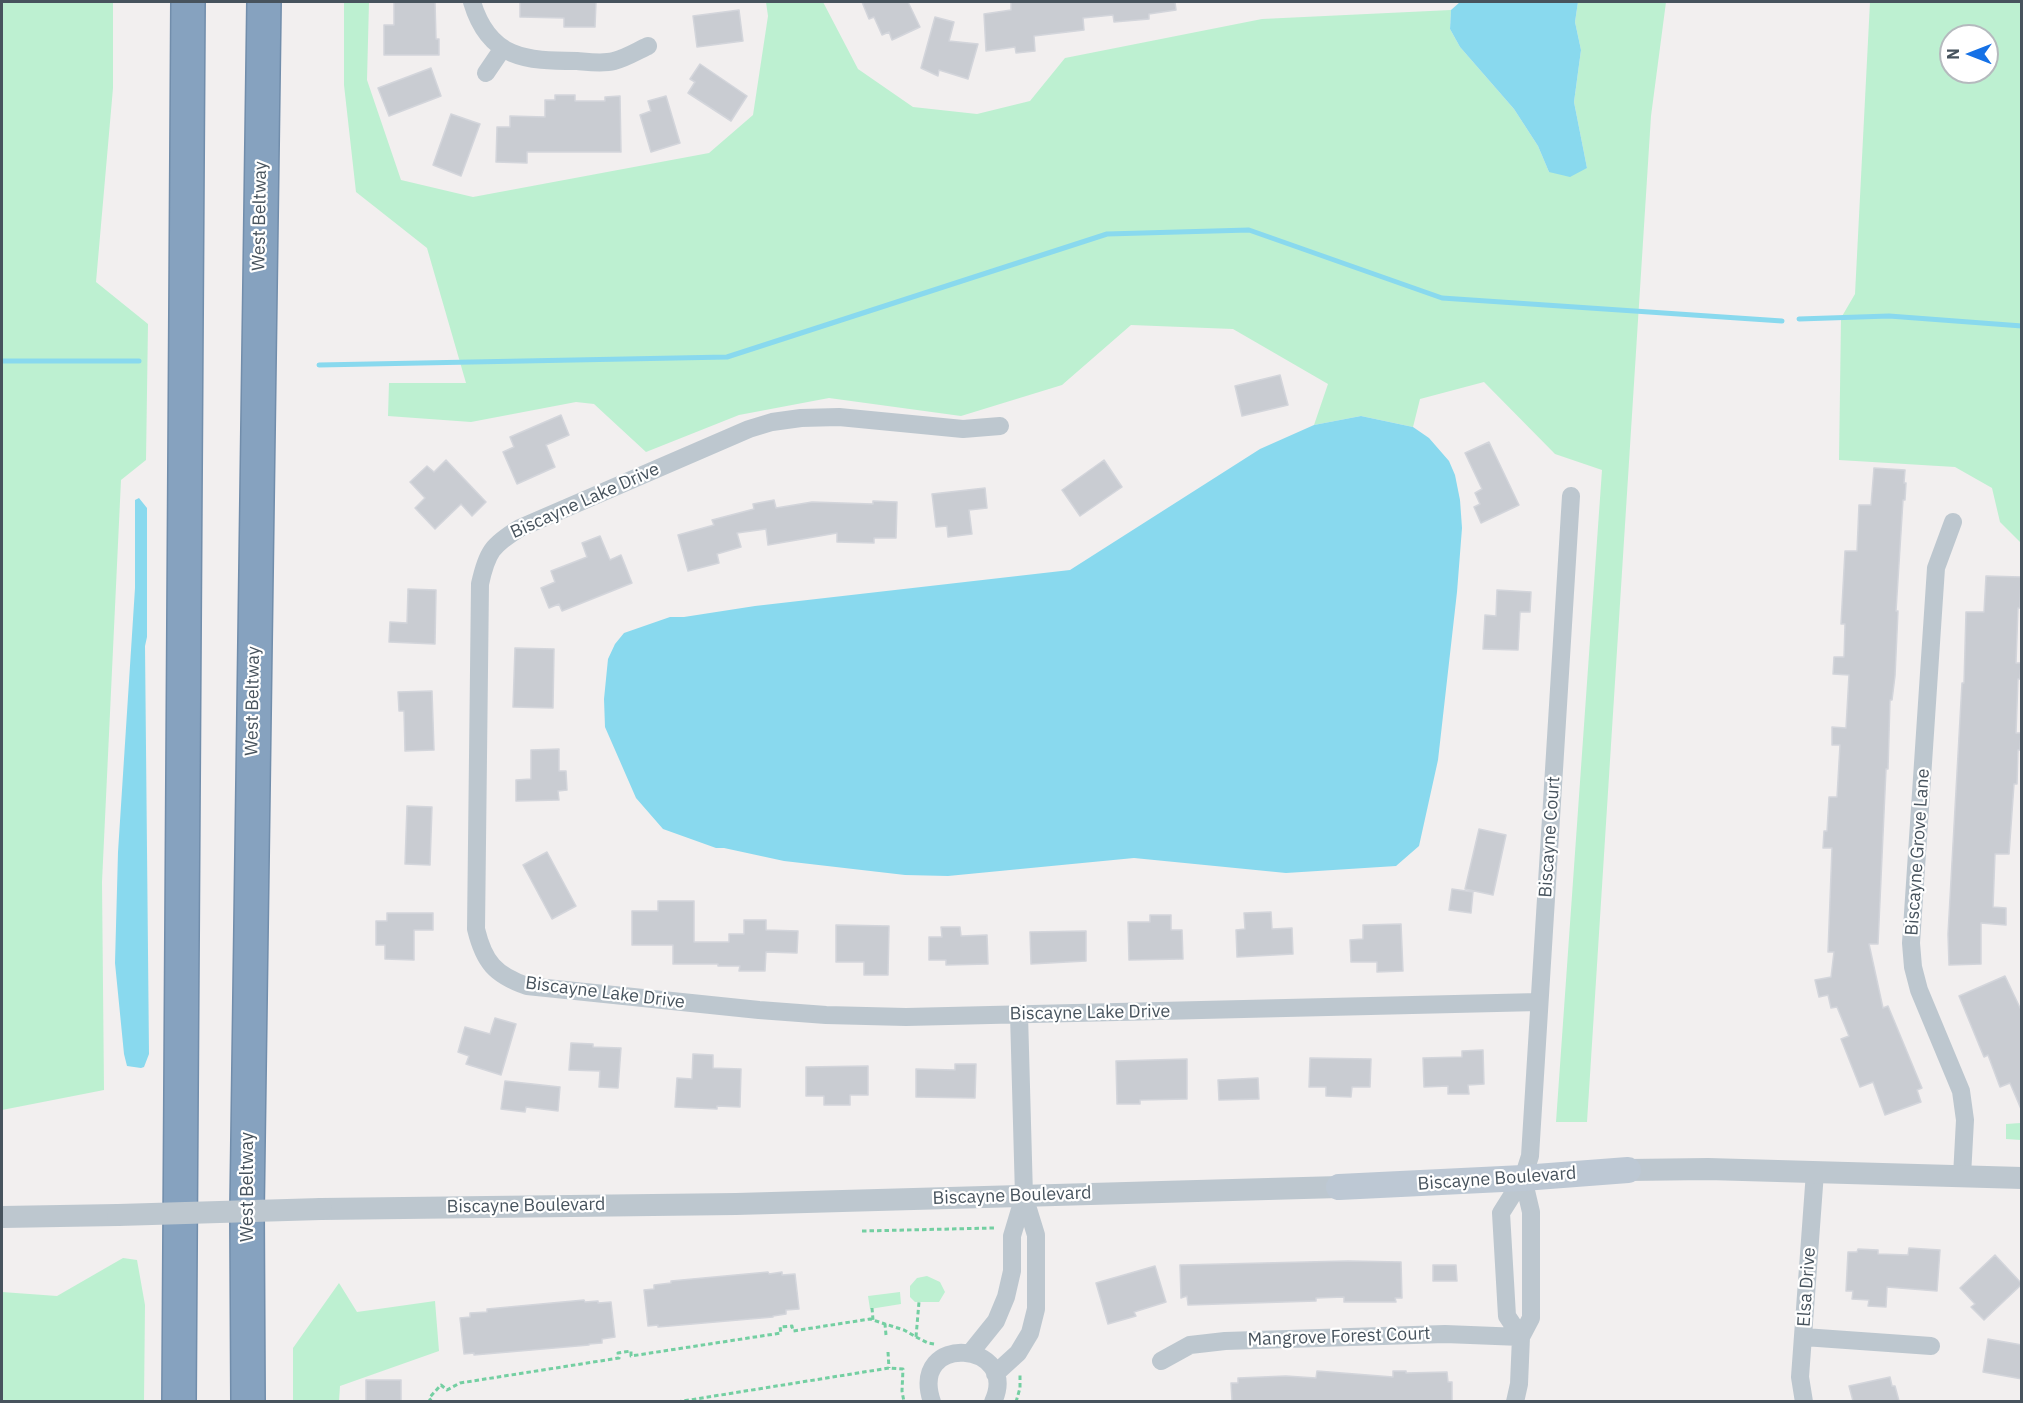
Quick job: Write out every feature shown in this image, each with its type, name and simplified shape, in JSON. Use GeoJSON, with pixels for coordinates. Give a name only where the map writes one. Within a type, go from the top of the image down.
{"type":"FeatureCollection","features":[{"type":"Feature","properties":{"kind":"highway"},"geometry":{"type":"LineString","coordinates":[[179,1401],[188,2]]}},
{"type":"Feature","properties":{"kind":"highway","name":"West Beltway"},"geometry":{"type":"LineString","coordinates":[[248,1401],[247,1211],[264,2]]}},
{"type":"Feature","properties":{"kind":"main road","name":"Biscayne Boulevard"},"geometry":{"type":"LineString","coordinates":[[1339,1187],[1523,1178],[1628,1170]]}},
{"type":"Feature","properties":{"kind":"street"},"geometry":{"type":"LineString","coordinates":[[472,2],[487,33],[503,48],[519,57],[538,61],[613,62],[648,46]]}},
{"type":"Feature","properties":{"kind":"street"},"geometry":{"type":"LineString","coordinates":[[486,73],[503,48]]}},
{"type":"Feature","properties":{"kind":"street","name":"Biscayne Lake Drive"},"geometry":{"type":"LineString","coordinates":[[1000,426],[963,429],[839,417],[801,418],[772,422],[748,429],[520,528],[500,540],[490,552],[480,584],[476,930],[481,950],[492,966],[509,980],[527,986],[826,1016],[906,1017],[1539,1002]]}},
{"type":"Feature","properties":{"kind":"street","name":"Biscayne Court"},"geometry":{"type":"LineString","coordinates":[[1523,1178],[1530,1156],[1571,496]]}},
{"type":"Feature","properties":{"kind":"street","name":"Biscayne Grove Lane"},"geometry":{"type":"LineString","coordinates":[[1953,522],[1936,568],[1911,943],[1913,967],[1919,990],[1961,1091],[1965,1120],[1962,1176]]}},
{"type":"Feature","properties":{"kind":"street"},"geometry":{"type":"LineString","coordinates":[[995,1374],[1018,1353],[1030,1333],[1035,1309],[1036,1235],[1024,1196],[1019,1014]]}},
{"type":"Feature","properties":{"kind":"street","name":"Biscayne Boulevard"},"geometry":{"type":"LineString","coordinates":[[1628,1170],[1708,1169],[2022,1178]]}},
{"type":"Feature","properties":{"kind":"street","name":"Elsa Drive"},"geometry":{"type":"LineString","coordinates":[[1804,1401],[1800,1377],[1815,1172]]}},
{"type":"Feature","properties":{"kind":"street"},"geometry":{"type":"LineString","coordinates":[[1521,1337],[1507,1316],[1501,1213],[1523,1178]]}},
{"type":"Feature","properties":{"kind":"street"},"geometry":{"type":"LineString","coordinates":[[1515,1401],[1519,1384],[1521,1337],[1531,1318],[1531,1212],[1523,1178]]}},
{"type":"Feature","properties":{"kind":"street","name":"Biscayne Boulevard"},"geometry":{"type":"LineString","coordinates":[[2,1217],[321,1209],[736,1204],[1339,1187]]}},
{"type":"Feature","properties":{"kind":"street"},"geometry":{"type":"LineString","coordinates":[[971,1353],[996,1321],[1006,1297],[1012,1271],[1014,1226],[1024,1196]]}},
{"type":"Feature","properties":{"kind":"street","name":"Mangrove Forest Court"},"geometry":{"type":"LineString","coordinates":[[1161,1361],[1191,1345],[1225,1341],[1445,1334],[1521,1337]]}},
{"type":"Feature","properties":{"kind":"street"},"geometry":{"type":"LineString","coordinates":[[1804,1337],[1931,1346]]}},
{"type":"Feature","properties":{"kind":"street"},"geometry":{"type":"LineString","coordinates":[[932,1401],[928,1391],[928,1380],[932,1369],[949,1354],[960,1352],[981,1357],[989,1365],[995,1374],[997,1385],[993,1401]]}},
{"type":"Feature","properties":{"kind":"path"},"geometry":{"type":"LineString","coordinates":[[862,1231],[1002,1226]]}},
{"type":"Feature","properties":{"kind":"path"},"geometry":{"type":"LineString","coordinates":[[994,1228],[999,1235]]}},
{"type":"Feature","properties":{"kind":"path"},"geometry":{"type":"LineString","coordinates":[[916,1337],[919,1302]]}},
{"type":"Feature","properties":{"kind":"path"},"geometry":{"type":"LineString","coordinates":[[872,1308],[873,1320]]}},
{"type":"Feature","properties":{"kind":"path"},"geometry":{"type":"LineString","coordinates":[[432,1401],[429,1398],[441,1385],[447,1390],[460,1383],[619,1358],[618,1353],[631,1351],[631,1356],[781,1333],[780,1327],[792,1326],[793,1331],[870,1319],[904,1330],[928,1343],[938,1344]]}},
{"type":"Feature","properties":{"kind":"path"},"geometry":{"type":"LineString","coordinates":[[885,1324],[886,1335]]}},
{"type":"Feature","properties":{"kind":"path"},"geometry":{"type":"LineString","coordinates":[[888,1352],[889,1368]]}},
{"type":"Feature","properties":{"kind":"path"},"geometry":{"type":"LineString","coordinates":[[677,1401],[889,1368],[903,1369],[904,1401]]}},
{"type":"Feature","properties":{"kind":"green space"},"geometry":{"type":"Polygon","coordinates":[[[2,2],[113,2],[113,88],[96,282],[148,324],[146,460],[121,480],[102,882],[104,1090],[2,1110],[2,2]]]}},
{"type":"Feature","properties":{"kind":"green space"},"geometry":{"type":"Polygon","coordinates":[[[344,2],[369,2],[367,80],[401,180],[473,197],[709,153],[753,115],[768,16],[766,2],[823,2],[858,69],[913,107],[977,114],[1030,101],[1065,58],[1262,19],[1451,10],[1450,29],[1460,47],[1514,109],[1538,146],[1549,172],[1587,168],[1574,102],[1581,50],[1575,22],[1578,2],[1666,2],[1651,116],[1587,1122],[1556,1122],[1602,470],[1555,454],[1484,382],[1420,399],[1413,427],[1361,416],[1314,425],[1328,384],[1233,329],[1131,325],[1062,385],[961,416],[829,398],[739,415],[646,452],[594,404],[576,402],[471,422],[388,416],[389,383],[466,383],[427,248],[356,192],[344,85],[344,2]]]}},
{"type":"Feature","properties":{"kind":"green space"},"geometry":{"type":"Polygon","coordinates":[[[1870,2],[2021,2],[2021,543],[2000,522],[1992,488],[1955,467],[1839,460],[1841,318],[1855,294],[1870,2]]]}},
{"type":"Feature","properties":{"kind":"green space"},"geometry":{"type":"Polygon","coordinates":[[[2021,1123],[2021,1140],[2006,1139],[2006,1124],[2021,1123]]]}},
{"type":"Feature","properties":{"kind":"green space"},"geometry":{"type":"Polygon","coordinates":[[[123,1258],[137,1260],[145,1305],[144,1401],[2,1401],[2,1292],[57,1296],[123,1258]]]}},
{"type":"Feature","properties":{"kind":"green space"},"geometry":{"type":"Polygon","coordinates":[[[927,1276],[940,1282],[945,1292],[939,1302],[915,1302],[910,1297],[910,1286],[917,1278],[927,1276]]]}},
{"type":"Feature","properties":{"kind":"green space"},"geometry":{"type":"Polygon","coordinates":[[[339,1283],[357,1312],[435,1301],[439,1351],[340,1386],[339,1401],[293,1401],[293,1348],[339,1283]]]}},
{"type":"Feature","properties":{"kind":"green space"},"geometry":{"type":"Polygon","coordinates":[[[900,1292],[901,1304],[870,1309],[868,1296],[900,1292]]]}},
{"type":"Feature","properties":{"kind":"water"},"geometry":{"type":"Polygon","coordinates":[[[1460,2],[1578,2],[1575,22],[1581,50],[1574,102],[1587,168],[1570,177],[1549,172],[1538,146],[1514,109],[1460,47],[1450,29],[1451,10],[1460,2]]]}},
{"type":"Feature","properties":{"kind":"water"},"geometry":{"type":"Polygon","coordinates":[[[1361,416],[1413,427],[1429,438],[1449,461],[1455,475],[1460,500],[1462,528],[1457,592],[1438,760],[1419,846],[1396,866],[1286,873],[1134,858],[948,876],[905,875],[784,861],[716,848],[663,829],[636,798],[605,727],[604,699],[608,659],[615,644],[624,633],[670,617],[1070,570],[1260,449],[1314,425],[1361,416]]]}},
{"type":"Feature","properties":{"kind":"water"},"geometry":{"type":"Polygon","coordinates":[[[139,498],[147,508],[147,637],[145,646],[149,1054],[144,1067],[141,1068],[127,1066],[124,1054],[115,963],[118,852],[135,588],[135,500],[139,498]]]}},
{"type":"Feature","properties":{"kind":"building"},"geometry":{"type":"Polygon","coordinates":[[[394,2],[435,2],[439,55],[384,55],[384,25],[394,25],[394,2]]]}},
{"type":"Feature","properties":{"kind":"building"},"geometry":{"type":"Polygon","coordinates":[[[520,2],[596,2],[595,27],[564,27],[564,18],[520,17],[520,2]]]}},
{"type":"Feature","properties":{"kind":"building"},"geometry":{"type":"Polygon","coordinates":[[[862,2],[908,2],[920,27],[892,40],[889,32],[882,35],[874,17],[869,19],[862,2]]]}},
{"type":"Feature","properties":{"kind":"building"},"geometry":{"type":"Polygon","coordinates":[[[1011,2],[1175,2],[1176,10],[1149,14],[1149,19],[1114,22],[1113,15],[1083,18],[1084,30],[1034,36],[1035,51],[1016,53],[1015,47],[986,51],[984,14],[1011,10],[1011,2]]]}},
{"type":"Feature","properties":{"kind":"building"},"geometry":{"type":"Polygon","coordinates":[[[739,10],[743,41],[697,47],[693,16],[739,10]]]}},
{"type":"Feature","properties":{"kind":"building"},"geometry":{"type":"Polygon","coordinates":[[[935,17],[954,22],[949,41],[978,44],[968,79],[939,70],[938,76],[921,68],[935,17]]]}},
{"type":"Feature","properties":{"kind":"building"},"geometry":{"type":"Polygon","coordinates":[[[700,64],[747,96],[731,121],[688,93],[695,82],[690,79],[700,64]]]}},
{"type":"Feature","properties":{"kind":"building"},"geometry":{"type":"Polygon","coordinates":[[[431,68],[441,96],[389,116],[378,88],[431,68]]]}},
{"type":"Feature","properties":{"kind":"building"},"geometry":{"type":"Polygon","coordinates":[[[555,95],[575,95],[575,101],[605,101],[605,97],[620,96],[621,152],[527,152],[527,163],[496,162],[497,127],[510,127],[510,116],[545,117],[545,100],[555,100],[555,95]]]}},
{"type":"Feature","properties":{"kind":"building"},"geometry":{"type":"Polygon","coordinates":[[[666,96],[680,143],[651,152],[640,115],[651,111],[648,101],[666,96]]]}},
{"type":"Feature","properties":{"kind":"building"},"geometry":{"type":"Polygon","coordinates":[[[451,114],[480,124],[461,176],[433,165],[451,114]]]}},
{"type":"Feature","properties":{"kind":"building"},"geometry":{"type":"Polygon","coordinates":[[[1280,375],[1288,405],[1242,416],[1235,386],[1280,375]]]}},
{"type":"Feature","properties":{"kind":"building"},"geometry":{"type":"Polygon","coordinates":[[[561,415],[569,435],[546,445],[555,467],[517,484],[503,452],[514,447],[510,437],[561,415]]]}},
{"type":"Feature","properties":{"kind":"building"},"geometry":{"type":"Polygon","coordinates":[[[1489,442],[1519,505],[1481,523],[1474,507],[1480,504],[1475,493],[1482,489],[1465,453],[1489,442]]]}},
{"type":"Feature","properties":{"kind":"building"},"geometry":{"type":"Polygon","coordinates":[[[446,460],[486,502],[472,516],[461,504],[435,529],[415,508],[425,498],[410,482],[427,466],[434,472],[446,460]]]}},
{"type":"Feature","properties":{"kind":"building"},"geometry":{"type":"Polygon","coordinates":[[[1104,460],[1122,487],[1080,516],[1062,490],[1104,460]]]}},
{"type":"Feature","properties":{"kind":"building"},"geometry":{"type":"Polygon","coordinates":[[[1874,468],[1905,470],[1904,483],[1906,483],[1896,611],[1898,611],[1895,676],[1892,700],[1890,700],[1878,944],[1869,944],[1883,1008],[1888,1006],[1922,1088],[1917,1090],[1921,1102],[1885,1115],[1873,1082],[1860,1087],[1841,1039],[1849,1036],[1837,1007],[1831,1008],[1828,995],[1819,997],[1815,980],[1831,977],[1834,952],[1828,952],[1832,848],[1823,848],[1824,831],[1827,831],[1829,797],[1837,797],[1840,745],[1832,745],[1832,727],[1846,728],[1849,675],[1833,674],[1834,657],[1844,657],[1845,624],[1841,624],[1845,551],[1857,551],[1859,505],[1871,505],[1874,468]]]}},
{"type":"Feature","properties":{"kind":"building"},"geometry":{"type":"Polygon","coordinates":[[[985,488],[987,508],[969,510],[972,534],[948,537],[947,526],[936,527],[932,494],[985,488]]]}},
{"type":"Feature","properties":{"kind":"building"},"geometry":{"type":"Polygon","coordinates":[[[774,500],[776,508],[812,502],[873,504],[873,501],[897,502],[896,538],[874,538],[874,543],[837,542],[837,533],[768,545],[766,529],[737,533],[741,547],[717,554],[719,563],[688,571],[678,535],[714,525],[712,520],[754,509],[753,504],[774,500]]]}},
{"type":"Feature","properties":{"kind":"building"},"geometry":{"type":"Polygon","coordinates":[[[600,536],[610,560],[621,555],[632,583],[562,611],[559,604],[549,608],[541,588],[555,582],[551,571],[587,557],[582,543],[600,536]]]}},
{"type":"Feature","properties":{"kind":"building"},"geometry":{"type":"Polygon","coordinates":[[[1986,576],[2021,577],[2016,663],[2021,663],[2020,679],[2018,679],[2016,733],[2021,733],[2017,784],[2014,784],[2009,854],[1995,854],[1993,907],[2006,908],[2006,925],[1981,923],[1981,964],[1949,965],[1948,934],[1962,683],[1964,683],[1966,612],[1984,612],[1986,576]]]}},
{"type":"Feature","properties":{"kind":"building"},"geometry":{"type":"Polygon","coordinates":[[[408,589],[436,590],[435,644],[389,642],[390,622],[407,623],[408,589]]]}},
{"type":"Feature","properties":{"kind":"building"},"geometry":{"type":"Polygon","coordinates":[[[1497,590],[1531,592],[1530,612],[1520,612],[1518,650],[1483,649],[1485,615],[1496,616],[1497,590]]]}},
{"type":"Feature","properties":{"kind":"building"},"geometry":{"type":"Polygon","coordinates":[[[515,648],[554,649],[553,708],[513,707],[515,648]]]}},
{"type":"Feature","properties":{"kind":"building"},"geometry":{"type":"Polygon","coordinates":[[[432,691],[434,750],[405,751],[404,711],[399,711],[398,692],[432,691]]]}},
{"type":"Feature","properties":{"kind":"building"},"geometry":{"type":"Polygon","coordinates":[[[559,749],[559,771],[566,771],[567,790],[558,791],[559,800],[516,801],[516,780],[531,779],[531,750],[559,749]]]}},
{"type":"Feature","properties":{"kind":"building"},"geometry":{"type":"Polygon","coordinates":[[[407,806],[432,807],[430,865],[405,864],[407,806]]]}},
{"type":"Feature","properties":{"kind":"building"},"geometry":{"type":"Polygon","coordinates":[[[1479,829],[1506,835],[1493,895],[1465,889],[1479,829]]]}},
{"type":"Feature","properties":{"kind":"building"},"geometry":{"type":"Polygon","coordinates":[[[547,852],[576,906],[552,919],[523,865],[547,852]]]}},
{"type":"Feature","properties":{"kind":"building"},"geometry":{"type":"Polygon","coordinates":[[[1452,889],[1473,892],[1471,913],[1449,910],[1452,889]]]}},
{"type":"Feature","properties":{"kind":"building"},"geometry":{"type":"Polygon","coordinates":[[[658,901],[694,901],[694,942],[729,942],[729,934],[744,934],[744,920],[766,920],[766,930],[798,931],[797,953],[766,952],[765,971],[739,971],[740,966],[718,966],[718,964],[673,964],[673,945],[632,945],[632,911],[658,911],[658,901]]]}},
{"type":"Feature","properties":{"kind":"building"},"geometry":{"type":"Polygon","coordinates":[[[1271,912],[1272,929],[1292,928],[1293,954],[1237,957],[1236,930],[1245,929],[1244,913],[1271,912]]]}},
{"type":"Feature","properties":{"kind":"building"},"geometry":{"type":"Polygon","coordinates":[[[387,913],[433,913],[433,930],[414,930],[414,960],[385,959],[385,945],[376,945],[376,921],[387,921],[387,913]]]}},
{"type":"Feature","properties":{"kind":"building"},"geometry":{"type":"Polygon","coordinates":[[[1150,915],[1171,915],[1171,930],[1182,930],[1183,959],[1129,960],[1128,922],[1150,922],[1150,915]]]}},
{"type":"Feature","properties":{"kind":"building"},"geometry":{"type":"Polygon","coordinates":[[[1401,924],[1403,971],[1377,972],[1377,962],[1351,962],[1350,940],[1363,939],[1363,925],[1401,924]]]}},
{"type":"Feature","properties":{"kind":"building"},"geometry":{"type":"Polygon","coordinates":[[[836,925],[889,926],[888,975],[864,975],[864,962],[836,962],[836,925]]]}},
{"type":"Feature","properties":{"kind":"building"},"geometry":{"type":"Polygon","coordinates":[[[941,927],[960,927],[961,936],[987,935],[988,964],[946,965],[946,960],[929,960],[929,937],[942,937],[941,927]]]}},
{"type":"Feature","properties":{"kind":"building"},"geometry":{"type":"Polygon","coordinates":[[[1086,931],[1086,961],[1031,964],[1030,932],[1086,931]]]}},
{"type":"Feature","properties":{"kind":"building"},"geometry":{"type":"Polygon","coordinates":[[[2005,976],[2022,1012],[2021,1109],[2010,1083],[2000,1087],[1988,1055],[1984,1057],[1959,996],[2005,976]]]}},
{"type":"Feature","properties":{"kind":"building"},"geometry":{"type":"Polygon","coordinates":[[[495,1018],[516,1024],[501,1075],[466,1064],[469,1056],[458,1052],[465,1027],[490,1034],[495,1018]]]}},
{"type":"Feature","properties":{"kind":"building"},"geometry":{"type":"Polygon","coordinates":[[[571,1043],[621,1048],[618,1088],[599,1087],[600,1071],[569,1070],[571,1043]]]}},
{"type":"Feature","properties":{"kind":"building"},"geometry":{"type":"Polygon","coordinates":[[[1483,1050],[1484,1084],[1468,1085],[1469,1094],[1448,1094],[1448,1086],[1424,1087],[1423,1058],[1462,1057],[1462,1051],[1483,1050]]]}},
{"type":"Feature","properties":{"kind":"building"},"geometry":{"type":"Polygon","coordinates":[[[693,1054],[713,1055],[713,1068],[741,1069],[740,1107],[717,1106],[717,1109],[675,1107],[677,1078],[692,1079],[693,1054]]]}},
{"type":"Feature","properties":{"kind":"building"},"geometry":{"type":"Polygon","coordinates":[[[1310,1058],[1371,1059],[1370,1087],[1352,1087],[1351,1097],[1326,1096],[1326,1087],[1309,1087],[1310,1058]]]}},
{"type":"Feature","properties":{"kind":"building"},"geometry":{"type":"Polygon","coordinates":[[[1187,1059],[1187,1099],[1140,1100],[1140,1104],[1117,1104],[1116,1061],[1187,1059]]]}},
{"type":"Feature","properties":{"kind":"building"},"geometry":{"type":"Polygon","coordinates":[[[955,1064],[976,1064],[975,1098],[916,1097],[916,1069],[955,1070],[955,1064]]]}},
{"type":"Feature","properties":{"kind":"building"},"geometry":{"type":"Polygon","coordinates":[[[868,1066],[868,1095],[850,1095],[850,1105],[824,1105],[824,1096],[806,1096],[806,1067],[868,1066]]]}},
{"type":"Feature","properties":{"kind":"building"},"geometry":{"type":"Polygon","coordinates":[[[1258,1078],[1259,1099],[1219,1100],[1218,1080],[1258,1078]]]}},
{"type":"Feature","properties":{"kind":"building"},"geometry":{"type":"Polygon","coordinates":[[[505,1081],[560,1087],[558,1111],[526,1107],[525,1112],[501,1109],[505,1081]]]}},
{"type":"Feature","properties":{"kind":"building"},"geometry":{"type":"Polygon","coordinates":[[[1909,1248],[1940,1250],[1937,1291],[1887,1287],[1886,1307],[1868,1306],[1869,1300],[1852,1299],[1853,1291],[1846,1291],[1848,1252],[1857,1252],[1858,1249],[1878,1250],[1878,1254],[1908,1255],[1909,1248]]]}},
{"type":"Feature","properties":{"kind":"building"},"geometry":{"type":"Polygon","coordinates":[[[1995,1255],[2022,1284],[1984,1320],[1971,1307],[1975,1304],[1960,1288],[1995,1255]]]}},
{"type":"Feature","properties":{"kind":"building"},"geometry":{"type":"Polygon","coordinates":[[[1401,1262],[1402,1298],[1395,1298],[1396,1302],[1344,1302],[1344,1297],[1316,1298],[1316,1301],[1188,1305],[1187,1296],[1181,1298],[1180,1265],[1401,1262]]]}},
{"type":"Feature","properties":{"kind":"building"},"geometry":{"type":"Polygon","coordinates":[[[1433,1265],[1456,1265],[1457,1281],[1433,1281],[1433,1265]]]}},
{"type":"Feature","properties":{"kind":"building"},"geometry":{"type":"Polygon","coordinates":[[[1155,1266],[1166,1302],[1134,1312],[1136,1316],[1108,1324],[1096,1283],[1155,1266]]]}},
{"type":"Feature","properties":{"kind":"building"},"geometry":{"type":"Polygon","coordinates":[[[768,1272],[769,1274],[782,1272],[782,1275],[795,1274],[799,1309],[786,1310],[786,1314],[773,1317],[648,1326],[644,1290],[654,1289],[654,1285],[671,1283],[671,1281],[768,1272]]]}},
{"type":"Feature","properties":{"kind":"building"},"geometry":{"type":"Polygon","coordinates":[[[584,1300],[585,1302],[598,1301],[598,1303],[611,1302],[615,1337],[602,1339],[602,1343],[589,1345],[464,1354],[460,1318],[470,1317],[470,1313],[487,1312],[487,1309],[584,1300]]]}},
{"type":"Feature","properties":{"kind":"building"},"geometry":{"type":"Polygon","coordinates":[[[1988,1339],[2022,1345],[2022,1379],[1983,1372],[1988,1339]]]}},
{"type":"Feature","properties":{"kind":"building"},"geometry":{"type":"Polygon","coordinates":[[[1317,1371],[1393,1377],[1393,1371],[1447,1372],[1448,1382],[1452,1382],[1452,1401],[1232,1401],[1231,1383],[1238,1383],[1238,1378],[1286,1376],[1316,1378],[1317,1371]]]}},
{"type":"Feature","properties":{"kind":"building"},"geometry":{"type":"Polygon","coordinates":[[[1890,1377],[1899,1401],[1853,1401],[1849,1386],[1890,1377]]]}},
{"type":"Feature","properties":{"kind":"building"},"geometry":{"type":"Polygon","coordinates":[[[366,1380],[401,1380],[401,1401],[366,1401],[366,1380]]]}},
{"type":"Feature","properties":{"kind":"waterway"},"geometry":{"type":"LineString","coordinates":[[319,365],[727,357],[1107,234],[1249,230],[1442,298],[1782,321]]}},
{"type":"Feature","properties":{"kind":"waterway"},"geometry":{"type":"LineString","coordinates":[[1799,319],[1889,316],[2022,326]]}},
{"type":"Feature","properties":{"kind":"waterway"},"geometry":{"type":"LineString","coordinates":[[2,361],[139,361]]}}]}
